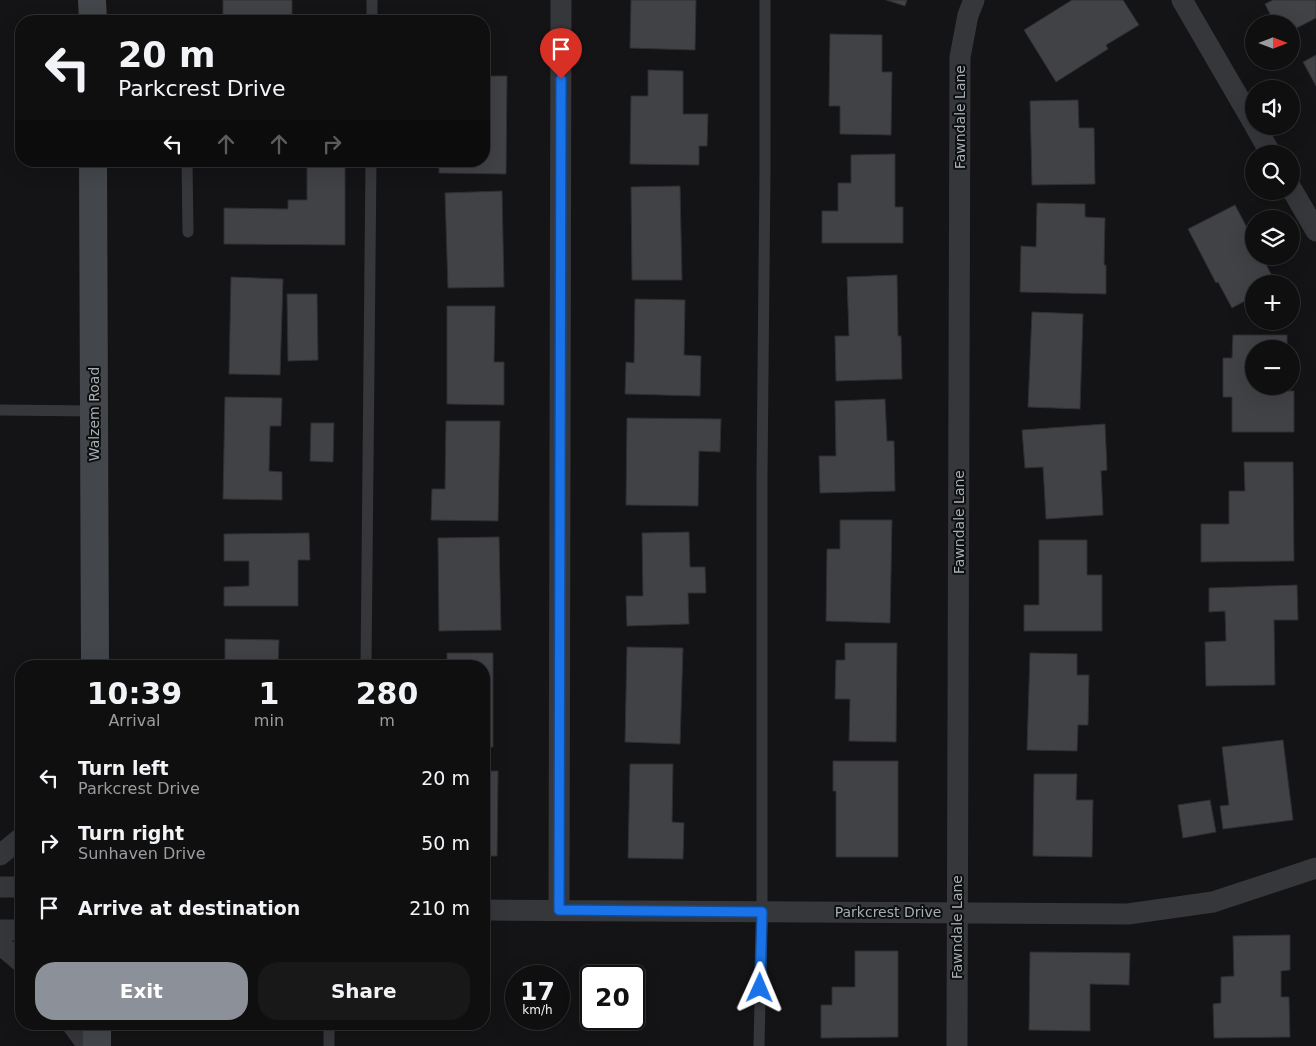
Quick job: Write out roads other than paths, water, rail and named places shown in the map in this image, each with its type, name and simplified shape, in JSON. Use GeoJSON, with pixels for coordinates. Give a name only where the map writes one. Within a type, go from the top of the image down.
{"type":"FeatureCollection","features":[{"type":"Feature","properties":{"kind":"main road"},"geometry":{"type":"LineString","coordinates":[[92,0],[92,15]]}},
{"type":"Feature","properties":{"kind":"main road","name":"Walzem Road"},"geometry":{"type":"LineString","coordinates":[[93,167],[95,660]]}},
{"type":"Feature","properties":{"kind":"main road"},"geometry":{"type":"LineString","coordinates":[[97,1030],[98,1046]]}},
{"type":"Feature","properties":{"kind":"street"},"geometry":{"type":"LineString","coordinates":[[559,910],[561,0]]}},
{"type":"Feature","properties":{"kind":"street","name":"Fawndale Lane"},"geometry":{"type":"LineString","coordinates":[[957,1046],[960,57],[968,15],[974,0]]}},
{"type":"Feature","properties":{"kind":"street"},"geometry":{"type":"LineString","coordinates":[[1182,0],[1245,108]]}},
{"type":"Feature","properties":{"kind":"street"},"geometry":{"type":"LineString","coordinates":[[1298,200],[1316,231]]}},
{"type":"Feature","properties":{"kind":"street"},"geometry":{"type":"LineString","coordinates":[[0,855],[15,843]]}},
{"type":"Feature","properties":{"kind":"street","name":"Parkcrest Drive"},"geometry":{"type":"LineString","coordinates":[[490,910],[1128,914],[1213,902],[1316,868]]}},
{"type":"Feature","properties":{"kind":"street"},"geometry":{"type":"LineString","coordinates":[[0,887],[15,887]]}},
{"type":"Feature","properties":{"kind":"street"},"geometry":{"type":"LineString","coordinates":[[0,930],[15,930]]}},
{"type":"Feature","properties":{"kind":"street"},"geometry":{"type":"LineString","coordinates":[[0,946],[15,957]]}},
{"type":"Feature","properties":{"kind":"street"},"geometry":{"type":"LineString","coordinates":[[76,1030],[88,1046]]}},
{"type":"Feature","properties":{"kind":"lane"},"geometry":{"type":"LineString","coordinates":[[372,0],[372,15]]}},
{"type":"Feature","properties":{"kind":"lane"},"geometry":{"type":"LineString","coordinates":[[758,1046],[762,912],[765,0]]}},
{"type":"Feature","properties":{"kind":"lane"},"geometry":{"type":"LineString","coordinates":[[187,167],[188,232]]}},
{"type":"Feature","properties":{"kind":"lane"},"geometry":{"type":"LineString","coordinates":[[366,660],[371,167]]}},
{"type":"Feature","properties":{"kind":"lane"},"geometry":{"type":"LineString","coordinates":[[0,410],[94,411]]}},
{"type":"Feature","properties":{"kind":"lane"},"geometry":{"type":"LineString","coordinates":[[329,1030],[329,1046]]}}]}
